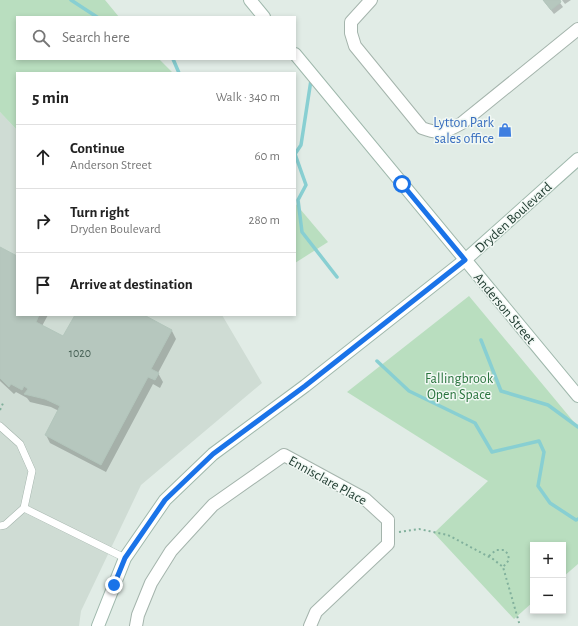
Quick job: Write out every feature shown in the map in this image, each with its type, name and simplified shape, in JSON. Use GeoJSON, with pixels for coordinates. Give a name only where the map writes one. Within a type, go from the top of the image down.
{"type":"FeatureCollection","features":[{"type":"Feature","properties":{"kind":"street"},"geometry":{"type":"LineString","coordinates":[[250,0],[263,16]]}},
{"type":"Feature","properties":{"kind":"street"},"geometry":{"type":"LineString","coordinates":[[371,0],[351,22],[351,33],[355,46],[422,128],[434,133],[448,131],[462,123],[578,29]]}},
{"type":"Feature","properties":{"kind":"street","name":"Anderson Street"},"geometry":{"type":"LineString","coordinates":[[296,55],[578,396]]}},
{"type":"Feature","properties":{"kind":"street","name":"Dryden Boulevard"},"geometry":{"type":"LineString","coordinates":[[98,626],[125,558],[165,500],[213,454],[305,386],[465,260],[578,159]]}},
{"type":"Feature","properties":{"kind":"street","name":"Ennisclare Place"},"geometry":{"type":"LineString","coordinates":[[136,626],[138,615],[151,583],[171,551],[213,506],[284,455],[365,499],[388,520],[388,533]]}},
{"type":"Feature","properties":{"kind":"street"},"geometry":{"type":"LineString","coordinates":[[310,626],[316,612],[388,544],[388,533]]}},
{"type":"Feature","properties":{"kind":"lane"},"geometry":{"type":"LineString","coordinates":[[0,426],[20,444],[32,471],[24,508],[5,525],[0,526]]}},
{"type":"Feature","properties":{"kind":"lane"},"geometry":{"type":"LineString","coordinates":[[24,508],[125,558]]}},
{"type":"Feature","properties":{"kind":"path"},"geometry":{"type":"LineString","coordinates":[[0,410],[4,401]]}},
{"type":"Feature","properties":{"kind":"path"},"geometry":{"type":"LineString","coordinates":[[388,533],[419,529],[448,535],[489,556],[503,567],[520,626]]}},
{"type":"Feature","properties":{"kind":"path"},"geometry":{"type":"LineString","coordinates":[[489,556],[496,550],[504,550],[508,554],[509,560],[503,567]]}},
{"type":"Feature","properties":{"kind":"shaded area"},"geometry":{"type":"Polygon","coordinates":[[[0,112],[16,129],[16,316],[223,316],[262,383],[141,485],[81,611],[79,626],[0,626],[0,112]]]}},
{"type":"Feature","properties":{"kind":"green space"},"geometry":{"type":"Polygon","coordinates":[[[0,0],[105,0],[118,16],[16,16],[16,60],[160,60],[172,72],[16,72],[16,129],[0,112],[0,0]]]}},
{"type":"Feature","properties":{"kind":"green space"},"geometry":{"type":"Polygon","coordinates":[[[296,204],[328,242],[296,262],[296,204]]]}},
{"type":"Feature","properties":{"kind":"green space","name":"Fallingbrook Open Space"},"geometry":{"type":"Polygon","coordinates":[[[469,296],[578,427],[578,564],[566,574],[566,542],[530,542],[530,605],[514,619],[434,533],[488,481],[347,392],[469,296]]]}},
{"type":"Feature","properties":{"kind":"building"},"geometry":{"type":"Polygon","coordinates":[[[543,0],[560,0],[561,2],[551,10],[543,0]]]}},
{"type":"Feature","properties":{"kind":"building"},"geometry":{"type":"Polygon","coordinates":[[[0,247],[16,255],[16,316],[39,316],[36,322],[63,336],[74,316],[146,316],[172,330],[151,369],[159,373],[155,380],[148,377],[101,465],[45,435],[60,406],[45,399],[24,394],[28,389],[24,386],[22,390],[11,384],[9,387],[0,378],[0,247]]]}},
{"type":"Feature","properties":{"kind":"waterway"},"geometry":{"type":"LineString","coordinates":[[71,0],[95,16]]}},
{"type":"Feature","properties":{"kind":"waterway"},"geometry":{"type":"LineString","coordinates":[[173,60],[179,72]]}},
{"type":"Feature","properties":{"kind":"waterway"},"geometry":{"type":"LineString","coordinates":[[296,152],[301,145],[311,80]]}},
{"type":"Feature","properties":{"kind":"waterway"},"geometry":{"type":"LineString","coordinates":[[296,157],[306,185],[298,200],[302,232],[337,277]]}},
{"type":"Feature","properties":{"kind":"waterway"},"geometry":{"type":"LineString","coordinates":[[481,340],[501,391],[548,405],[578,427]]}},
{"type":"Feature","properties":{"kind":"waterway"},"geometry":{"type":"LineString","coordinates":[[377,361],[409,391],[475,423],[492,452],[539,441],[544,452],[538,486],[550,503],[576,520],[578,519]]}},
{"type":"Feature","properties":{"kind":"place","name":"Lytton Park sales office"},"geometry":{"type":"Point","coordinates":[505,130]}},
{"type":"Feature","properties":{"kind":"route"},"geometry":{"type":"LineString","coordinates":[[114,585],[125,558],[165,500],[213,454],[305,386],[465,260],[402,184]]}}]}
